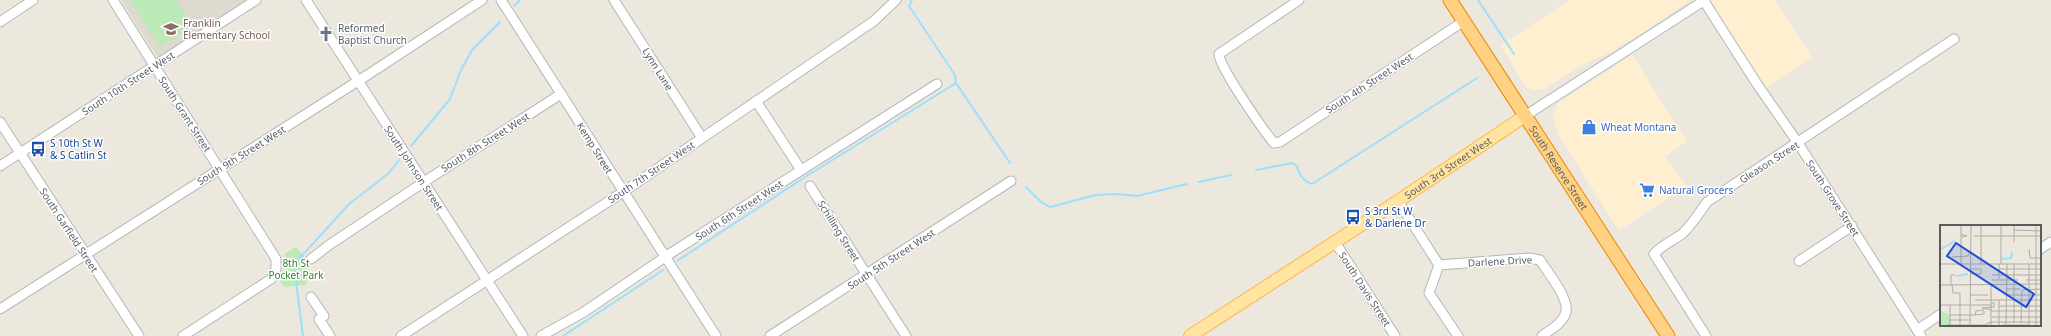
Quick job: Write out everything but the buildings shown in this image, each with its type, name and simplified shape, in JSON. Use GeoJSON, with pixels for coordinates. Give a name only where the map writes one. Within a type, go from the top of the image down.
{"type":"FeatureCollection","features":[{"type":"Feature","properties":{"kind":"highway","name":"South Reserve Street"},"geometry":{"type":"LineString","coordinates":[[1450,0],[1668,336]]}},
{"type":"Feature","properties":{"kind":"main road","name":"South 3rd Street West"},"geometry":{"type":"LineString","coordinates":[[1193,335],[1398,201],[1524,116]]}},
{"type":"Feature","properties":{"kind":"street"},"geometry":{"type":"LineString","coordinates":[[0,22],[33,0]]}},
{"type":"Feature","properties":{"kind":"street","name":"South Grant Street"},"geometry":{"type":"LineString","coordinates":[[113,0],[275,255],[276,269],[271,279],[183,336]]}},
{"type":"Feature","properties":{"kind":"street","name":"South 10th Street West"},"geometry":{"type":"LineString","coordinates":[[0,166],[256,0]]}},
{"type":"Feature","properties":{"kind":"street","name":"South Johnson Street"},"geometry":{"type":"LineString","coordinates":[[306,0],[357,82],[424,182],[523,336]]}},
{"type":"Feature","properties":{"kind":"street","name":"South 9th Street West"},"geometry":{"type":"LineString","coordinates":[[0,309],[357,82],[482,0]]}},
{"type":"Feature","properties":{"kind":"street","name":"Kemp Street"},"geometry":{"type":"LineString","coordinates":[[501,0],[716,336]]}},
{"type":"Feature","properties":{"kind":"street","name":"Lynn Lane"},"geometry":{"type":"LineString","coordinates":[[614,0],[702,138]]}},
{"type":"Feature","properties":{"kind":"street","name":"South 7th Street West"},"geometry":{"type":"LineString","coordinates":[[401,336],[623,192],[874,21],[896,0]]}},
{"type":"Feature","properties":{"kind":"street","name":"South 4th Street West"},"geometry":{"type":"LineString","coordinates":[[1299,0],[1225,48],[1219,54],[1219,59],[1274,143],[1280,142],[1464,21]]}},
{"type":"Feature","properties":{"kind":"street","name":"South 3rd Street West"},"geometry":{"type":"LineString","coordinates":[[1524,116],[1704,0]]}},
{"type":"Feature","properties":{"kind":"street","name":"South Grove Street"},"geometry":{"type":"LineString","coordinates":[[1704,0],[1757,84],[1798,143],[1852,226],[1919,333]]}},
{"type":"Feature","properties":{"kind":"street","name":"Gleason Street"},"geometry":{"type":"LineString","coordinates":[[1706,336],[1654,254],[1659,248],[1682,234],[1692,224],[1707,202],[1954,38]]}},
{"type":"Feature","properties":{"kind":"street","name":"South 6th Street West"},"geometry":{"type":"LineString","coordinates":[[541,336],[584,312],[801,170],[937,84]]}},
{"type":"Feature","properties":{"kind":"street","name":"South 8th Street West"},"geometry":{"type":"LineString","coordinates":[[311,260],[329,245],[561,94]]}},
{"type":"Feature","properties":{"kind":"street"},"geometry":{"type":"LineString","coordinates":[[756,101],[801,170]]}},
{"type":"Feature","properties":{"kind":"street","name":"South Garfield Street"},"geometry":{"type":"LineString","coordinates":[[0,122],[138,336]]}},
{"type":"Feature","properties":{"kind":"street","name":"South 5th Street West"},"geometry":{"type":"LineString","coordinates":[[770,336],[1011,181]]}},
{"type":"Feature","properties":{"kind":"street","name":"Schilling Street"},"geometry":{"type":"LineString","coordinates":[[810,186],[906,336]]}},
{"type":"Feature","properties":{"kind":"street"},"geometry":{"type":"LineString","coordinates":[[1398,201],[1438,265],[1429,293],[1458,336]]}},
{"type":"Feature","properties":{"kind":"street"},"geometry":{"type":"LineString","coordinates":[[1799,261],[1852,226]]}},
{"type":"Feature","properties":{"kind":"street","name":"South Davis Street"},"geometry":{"type":"LineString","coordinates":[[1335,242],[1395,336]]}},
{"type":"Feature","properties":{"kind":"street"},"geometry":{"type":"LineString","coordinates":[[2041,248],[2051,242]]}},
{"type":"Feature","properties":{"kind":"street","name":"Darlene Drive"},"geometry":{"type":"LineString","coordinates":[[1438,265],[1529,258],[1540,260],[1565,299],[1566,312],[1558,324],[1542,336]]}},
{"type":"Feature","properties":{"kind":"street"},"geometry":{"type":"LineString","coordinates":[[311,297],[330,336]]}},
{"type":"Feature","properties":{"kind":"street"},"geometry":{"type":"LineString","coordinates":[[1919,333],[1940,315]]}},
{"type":"Feature","properties":{"kind":"shaded area","name":"Franklin Elementary School"},"geometry":{"type":"Polygon","coordinates":[[[121,0],[248,0],[158,58],[121,0]]]}},
{"type":"Feature","properties":{"kind":"shaded area"},"geometry":{"type":"Polygon","coordinates":[[[1569,0],[1690,0],[1641,34],[1607,54],[1586,63],[1544,89],[1534,90],[1526,87],[1501,45],[1569,0]]]}},
{"type":"Feature","properties":{"kind":"shaded area"},"geometry":{"type":"Polygon","coordinates":[[[1711,0],[1775,0],[1812,58],[1760,92],[1704,5],[1711,0]]]}},
{"type":"Feature","properties":{"kind":"shaded area"},"geometry":{"type":"Polygon","coordinates":[[[1632,55],[1687,141],[1665,157],[1687,186],[1619,230],[1559,137],[1553,117],[1558,103],[1632,55]]]}},
{"type":"Feature","properties":{"kind":"green space"},"geometry":{"type":"Polygon","coordinates":[[[129,0],[176,0],[193,26],[160,47],[129,0]]]}},
{"type":"Feature","properties":{"kind":"green space","name":"8th St Pocket Park"},"geometry":{"type":"Polygon","coordinates":[[[296,247],[308,261],[306,285],[284,287],[280,282],[283,276],[286,261],[284,254],[296,247]]]}},
{"type":"Feature","properties":{"kind":"waterway"},"geometry":{"type":"LineString","coordinates":[[514,6],[520,0]]}},
{"type":"Feature","properties":{"kind":"waterway"},"geometry":{"type":"LineString","coordinates":[[677,261],[802,179],[956,83],[955,75],[909,6],[912,0]]}},
{"type":"Feature","properties":{"kind":"waterway"},"geometry":{"type":"LineString","coordinates":[[1478,0],[1514,54]]}},
{"type":"Feature","properties":{"kind":"waterway"},"geometry":{"type":"LineString","coordinates":[[411,146],[450,99],[461,70],[472,50],[500,22]]}},
{"type":"Feature","properties":{"kind":"waterway"},"geometry":{"type":"LineString","coordinates":[[1256,170],[1292,163],[1297,166],[1300,175],[1312,184],[1477,78]]}},
{"type":"Feature","properties":{"kind":"waterway"},"geometry":{"type":"LineString","coordinates":[[956,83],[1010,163]]}},
{"type":"Feature","properties":{"kind":"waterway"},"geometry":{"type":"LineString","coordinates":[[303,336],[295,274],[299,259],[350,203],[388,174],[399,160]]}},
{"type":"Feature","properties":{"kind":"waterway"},"geometry":{"type":"LineString","coordinates":[[1199,182],[1231,175]]}},
{"type":"Feature","properties":{"kind":"waterway"},"geometry":{"type":"LineString","coordinates":[[1026,187],[1041,202],[1050,207],[1096,195],[1116,194],[1137,196],[1187,184]]}},
{"type":"Feature","properties":{"kind":"waterway"},"geometry":{"type":"LineString","coordinates":[[563,336],[663,270]]}},
{"type":"Feature","properties":{"kind":"place","name":"Franklin Elementary School"},"geometry":{"type":"Point","coordinates":[171,29]}},
{"type":"Feature","properties":{"kind":"place","name":"Reformed Baptist Church"},"geometry":{"type":"Point","coordinates":[326,34]}},
{"type":"Feature","properties":{"kind":"place","name":"Wheat Montana"},"geometry":{"type":"Point","coordinates":[1589,127]}},
{"type":"Feature","properties":{"kind":"place","name":"S 10th St W & S Catlin St"},"geometry":{"type":"Point","coordinates":[38,149]}},
{"type":"Feature","properties":{"kind":"place","name":"Natural Grocers"},"geometry":{"type":"Point","coordinates":[1647,190]}},
{"type":"Feature","properties":{"kind":"place","name":"S 3rd St W & Darlene Dr"},"geometry":{"type":"Point","coordinates":[1353,217]}}]}
